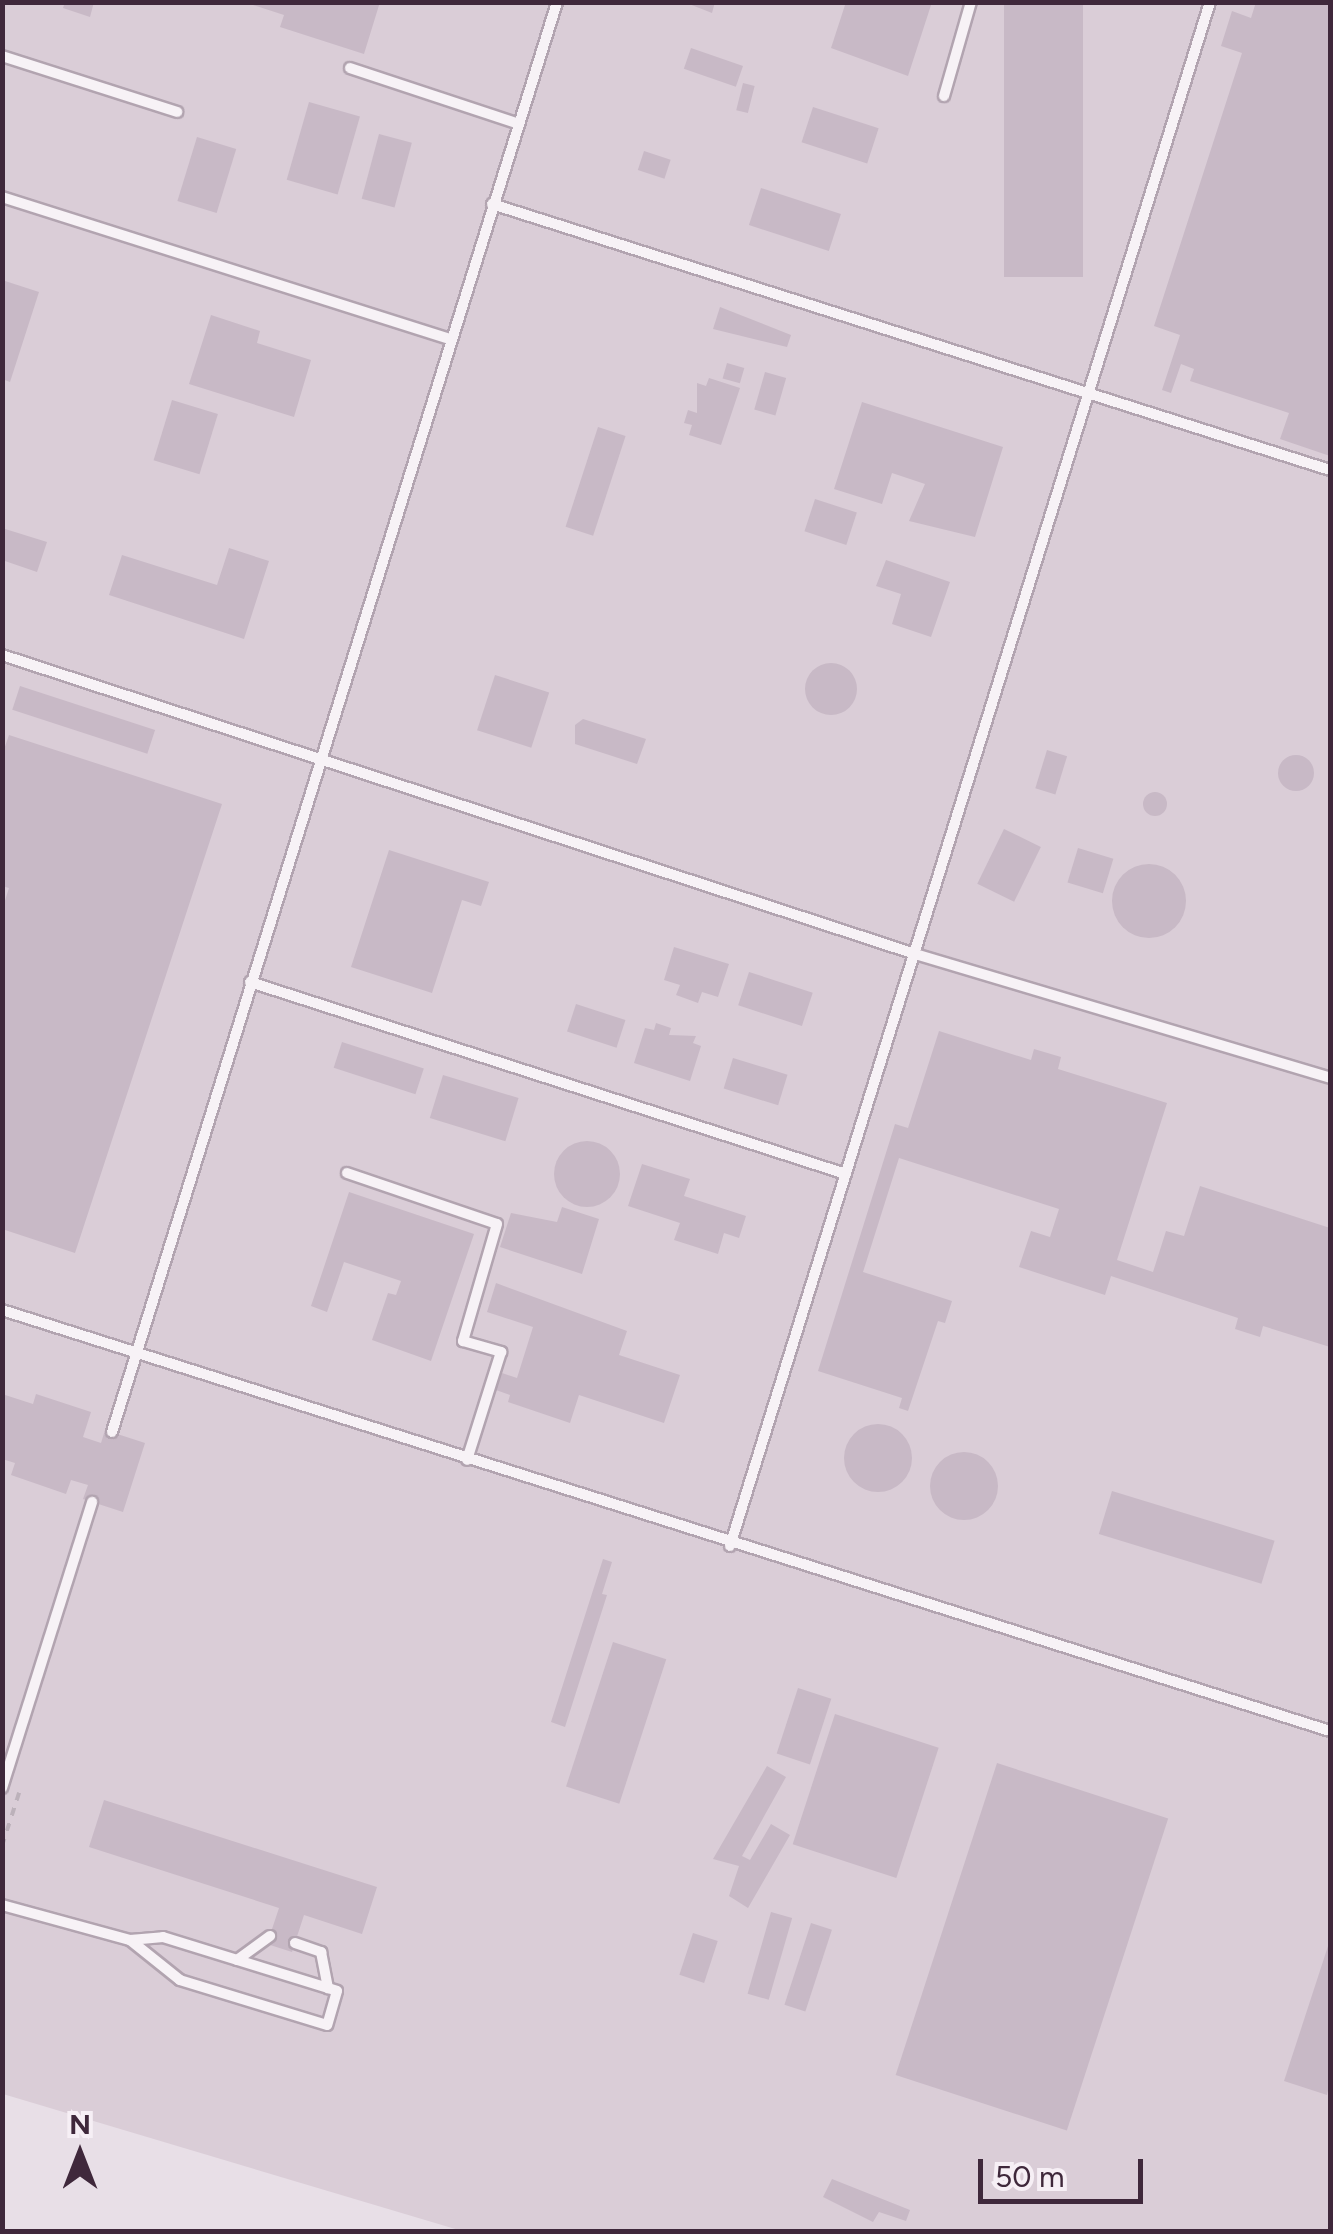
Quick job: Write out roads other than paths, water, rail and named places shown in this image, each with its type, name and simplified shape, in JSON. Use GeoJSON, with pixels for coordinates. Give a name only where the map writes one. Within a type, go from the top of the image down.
{"type":"FeatureCollection","features":[{"type":"Feature","properties":{"kind":"lane"},"geometry":{"type":"LineString","coordinates":[[112,1432],[318,761],[558,2]]}},
{"type":"Feature","properties":{"kind":"lane"},"geometry":{"type":"LineString","coordinates":[[944,96],[972,2]]}},
{"type":"Feature","properties":{"kind":"lane"},"geometry":{"type":"LineString","coordinates":[[730,1546],[1210,2]]}},
{"type":"Feature","properties":{"kind":"lane"},"geometry":{"type":"LineString","coordinates":[[2,56],[177,112]]}},
{"type":"Feature","properties":{"kind":"lane"},"geometry":{"type":"LineString","coordinates":[[350,68],[519,124]]}},
{"type":"Feature","properties":{"kind":"lane"},"geometry":{"type":"LineString","coordinates":[[2,197],[450,339]]}},
{"type":"Feature","properties":{"kind":"lane"},"geometry":{"type":"LineString","coordinates":[[492,204],[1330,470]]}},
{"type":"Feature","properties":{"kind":"lane"},"geometry":{"type":"LineString","coordinates":[[2,655],[916,954],[1330,1078]]}},
{"type":"Feature","properties":{"kind":"lane"},"geometry":{"type":"LineString","coordinates":[[250,982],[846,1174]]}},
{"type":"Feature","properties":{"kind":"lane"},"geometry":{"type":"LineString","coordinates":[[347,1173],[497,1224],[463,1341],[501,1352],[467,1460]]}},
{"type":"Feature","properties":{"kind":"lane"},"geometry":{"type":"LineString","coordinates":[[2,1310],[730,1546],[1330,1731]]}},
{"type":"Feature","properties":{"kind":"lane"},"geometry":{"type":"LineString","coordinates":[[2,1788],[92,1502]]}},
{"type":"Feature","properties":{"kind":"lane"},"geometry":{"type":"LineString","coordinates":[[2,1905],[130,1940],[163,1937],[328,1988],[337,1992],[327,2025],[180,1980],[130,1940]]}},
{"type":"Feature","properties":{"kind":"lane"},"geometry":{"type":"LineString","coordinates":[[237,1960],[270,1936]]}},
{"type":"Feature","properties":{"kind":"lane"},"geometry":{"type":"LineString","coordinates":[[294,1943],[321,1952],[328,1988]]}}]}
